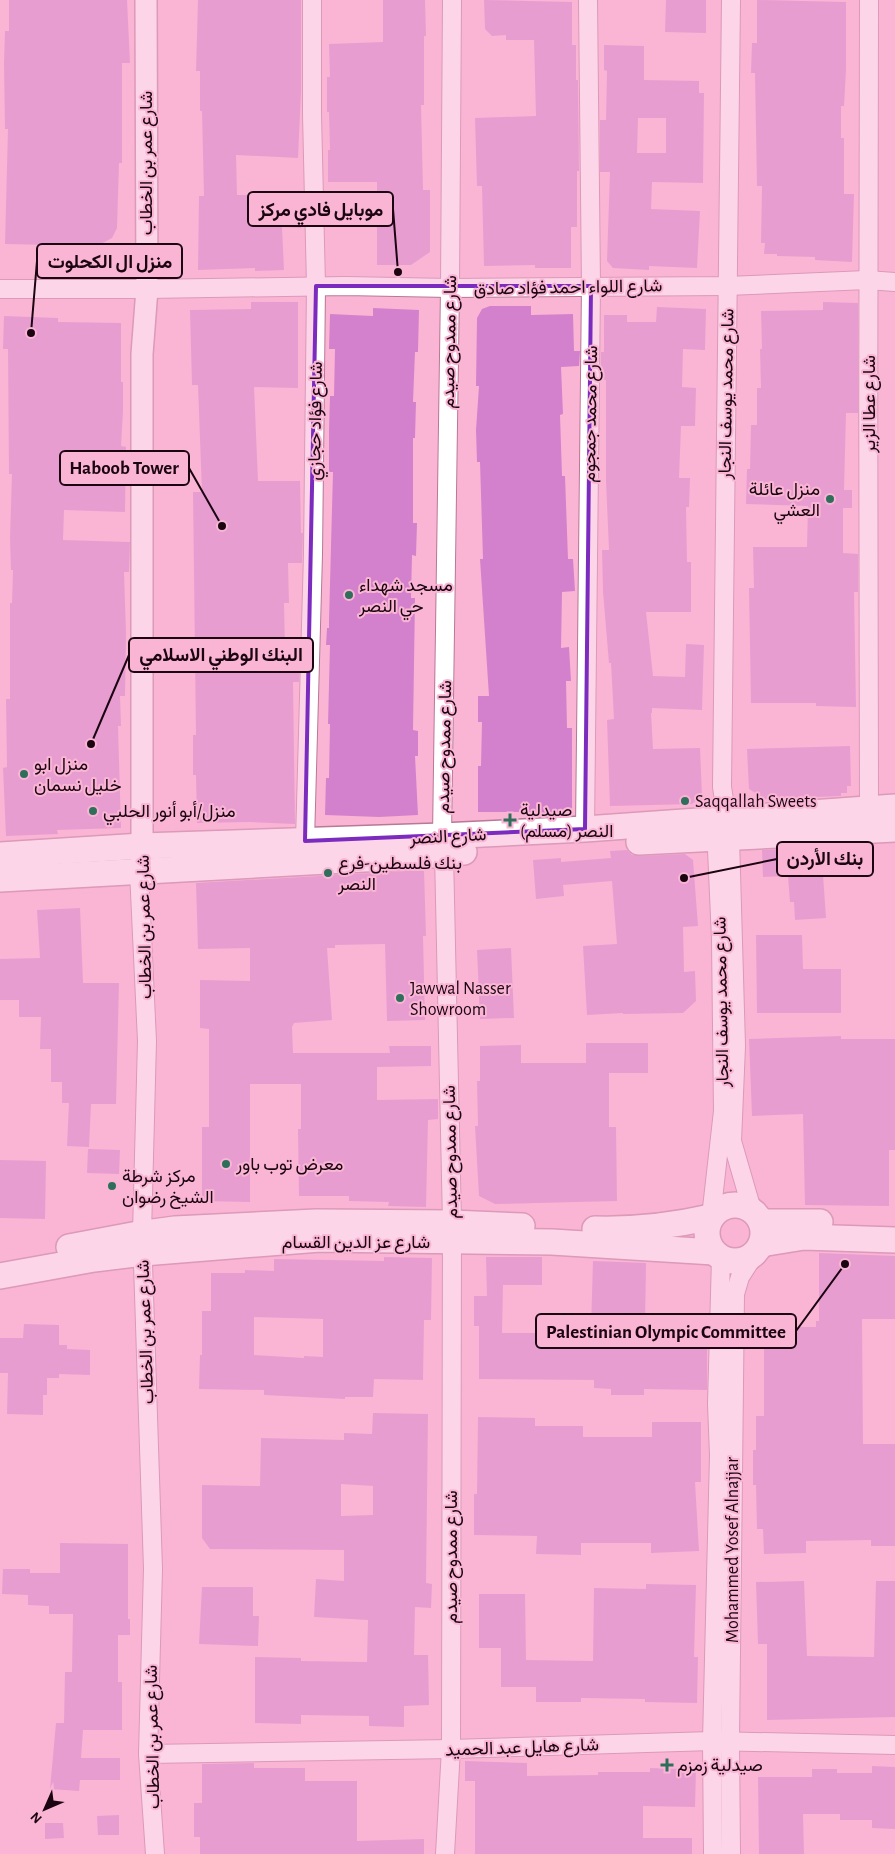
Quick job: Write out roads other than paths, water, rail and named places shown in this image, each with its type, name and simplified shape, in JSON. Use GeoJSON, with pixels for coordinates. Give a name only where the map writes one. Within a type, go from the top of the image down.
{"type":"FeatureCollection","features":[{"type":"Feature","properties":{"kind":"main road","name":"شارع النصر"},"geometry":{"type":"LineString","coordinates":[[0,855],[142,846],[305,842],[443,844],[723,829],[870,808],[895,807]]}},
{"type":"Feature","properties":{"kind":"main road","name":"شارع النصر"},"geometry":{"type":"LineString","coordinates":[[0,878],[419,856],[443,844],[585,829],[895,829]]}},
{"type":"Feature","properties":{"kind":"main road","name":"شارع عز الدين القسام"},"geometry":{"type":"LineString","coordinates":[[0,1260],[142,1243],[320,1239],[452,1232],[622,1230],[672,1226],[711,1217],[717,1210],[725,1206],[734,1205],[744,1206],[758,1232],[749,1258],[740,1261],[730,1261],[717,1255],[452,1232]]}},
{"type":"Feature","properties":{"kind":"main road"},"geometry":{"type":"LineString","coordinates":[[711,1217],[706,1235],[708,1244],[717,1255]]}},
{"type":"Feature","properties":{"kind":"main road","name":"شارع عز الدين القسام"},"geometry":{"type":"LineString","coordinates":[[758,1232],[895,1222]]}},
{"type":"Feature","properties":{"kind":"main road"},"geometry":{"type":"LineString","coordinates":[[758,1232],[804,1237],[895,1240]]}},
{"type":"Feature","properties":{"kind":"main road","name":"شارع عز الدين القسام"},"geometry":{"type":"LineString","coordinates":[[0,1276],[94,1259],[142,1243]]}},
{"type":"Feature","properties":{"kind":"street","name":"شارع عمر بن الخطاب"},"geometry":{"type":"LineString","coordinates":[[146,0],[146,289],[142,354],[142,846],[139,871],[147,1041],[142,1243],[153,1569],[148,1754],[155,1854]]}},
{"type":"Feature","properties":{"kind":"street","name":"شارع فؤاد حجازي"},"geometry":{"type":"LineString","coordinates":[[305,842],[313,554],[316,286],[312,114],[312,0]]}},
{"type":"Feature","properties":{"kind":"street","name":"شارع ممدوح صيدم"},"geometry":{"type":"LineString","coordinates":[[445,1854],[451,1749],[452,1232],[443,844],[452,0]]}},
{"type":"Feature","properties":{"kind":"street","name":"شارع محمد جمجوم"},"geometry":{"type":"LineString","coordinates":[[585,829],[591,286],[588,0]]}},
{"type":"Feature","properties":{"kind":"street","name":"شارع محمد يوسف النجار"},"geometry":{"type":"LineString","coordinates":[[731,0],[722,787],[736,1046],[732,1141],[758,1232]]}},
{"type":"Feature","properties":{"kind":"street","name":"شارع عطا الزير"},"geometry":{"type":"LineString","coordinates":[[869,0],[867,280],[870,808]]}},
{"type":"Feature","properties":{"kind":"street","name":"شارع اللواء احمد فؤاد صادق"},"geometry":{"type":"LineString","coordinates":[[0,289],[316,286],[450,288],[727,286],[867,280],[895,282]]}},
{"type":"Feature","properties":{"kind":"street","name":"شارع محمد يوسف النجار"},"geometry":{"type":"LineString","coordinates":[[711,1217],[723,1111],[721,939],[723,829]]}},
{"type":"Feature","properties":{"kind":"street","name":"Mohammed Yosef Alnajjar"},"geometry":{"type":"LineString","coordinates":[[731,1854],[730,1742],[735,1294],[758,1232]]}},
{"type":"Feature","properties":{"kind":"street","name":"Mohammed Yosef Alnajjar"},"geometry":{"type":"LineString","coordinates":[[713,1854],[712,1741],[719,1455],[717,1255]]}},
{"type":"Feature","properties":{"kind":"street","name":"شارع هايل عبد الحميد"},"geometry":{"type":"LineString","coordinates":[[148,1754],[451,1749],[712,1741],[895,1744]]}},
{"type":"Feature","properties":{"kind":"place","name":"موبايل فادي مركز"},"geometry":{"type":"Point","coordinates":[398,272]}},
{"type":"Feature","properties":{"kind":"place","name":"منزل ال الكحلوت"},"geometry":{"type":"Point","coordinates":[31,333]}},
{"type":"Feature","properties":{"kind":"place","name":"منزل عائلة العشي"},"geometry":{"type":"Point","coordinates":[830,499]}},
{"type":"Feature","properties":{"kind":"place","name":"Haboob Tower"},"geometry":{"type":"Point","coordinates":[222,526]}},
{"type":"Feature","properties":{"kind":"place","name":"مسجد شهداء حي النصر"},"geometry":{"type":"Point","coordinates":[349,595]}},
{"type":"Feature","properties":{"kind":"place","name":"البنك الوطني الاسلامي"},"geometry":{"type":"Point","coordinates":[91,744]}},
{"type":"Feature","properties":{"kind":"place","name":"منزل ابو خليل نسمان"},"geometry":{"type":"Point","coordinates":[24,774]}},
{"type":"Feature","properties":{"kind":"place","name":"Saqqallah Sweets"},"geometry":{"type":"Point","coordinates":[685,801]}},
{"type":"Feature","properties":{"kind":"place","name":"منزل/أبو أنور الحلبي"},"geometry":{"type":"Point","coordinates":[93,811]}},
{"type":"Feature","properties":{"kind":"place","name":"صيدلية النصر (مسلم)"},"geometry":{"type":"Point","coordinates":[510,820]}},
{"type":"Feature","properties":{"kind":"place","name":"بنك فلسطين-فرع النصر"},"geometry":{"type":"Point","coordinates":[328,873]}},
{"type":"Feature","properties":{"kind":"place","name":"بنك الأردن"},"geometry":{"type":"Point","coordinates":[684,878]}},
{"type":"Feature","properties":{"kind":"place","name":"Jawwal Nasser Showroom"},"geometry":{"type":"Point","coordinates":[400,998]}},
{"type":"Feature","properties":{"kind":"place","name":"معرض توب باور"},"geometry":{"type":"Point","coordinates":[226,1164]}},
{"type":"Feature","properties":{"kind":"place","name":"مركز شرطة الشيخ رضوان"},"geometry":{"type":"Point","coordinates":[112,1186]}},
{"type":"Feature","properties":{"kind":"place","name":"Palestinian Olympic Committee"},"geometry":{"type":"Point","coordinates":[845,1264]}},
{"type":"Feature","properties":{"kind":"place","name":"صيدلية زمزم"},"geometry":{"type":"Point","coordinates":[667,1765]}}]}
